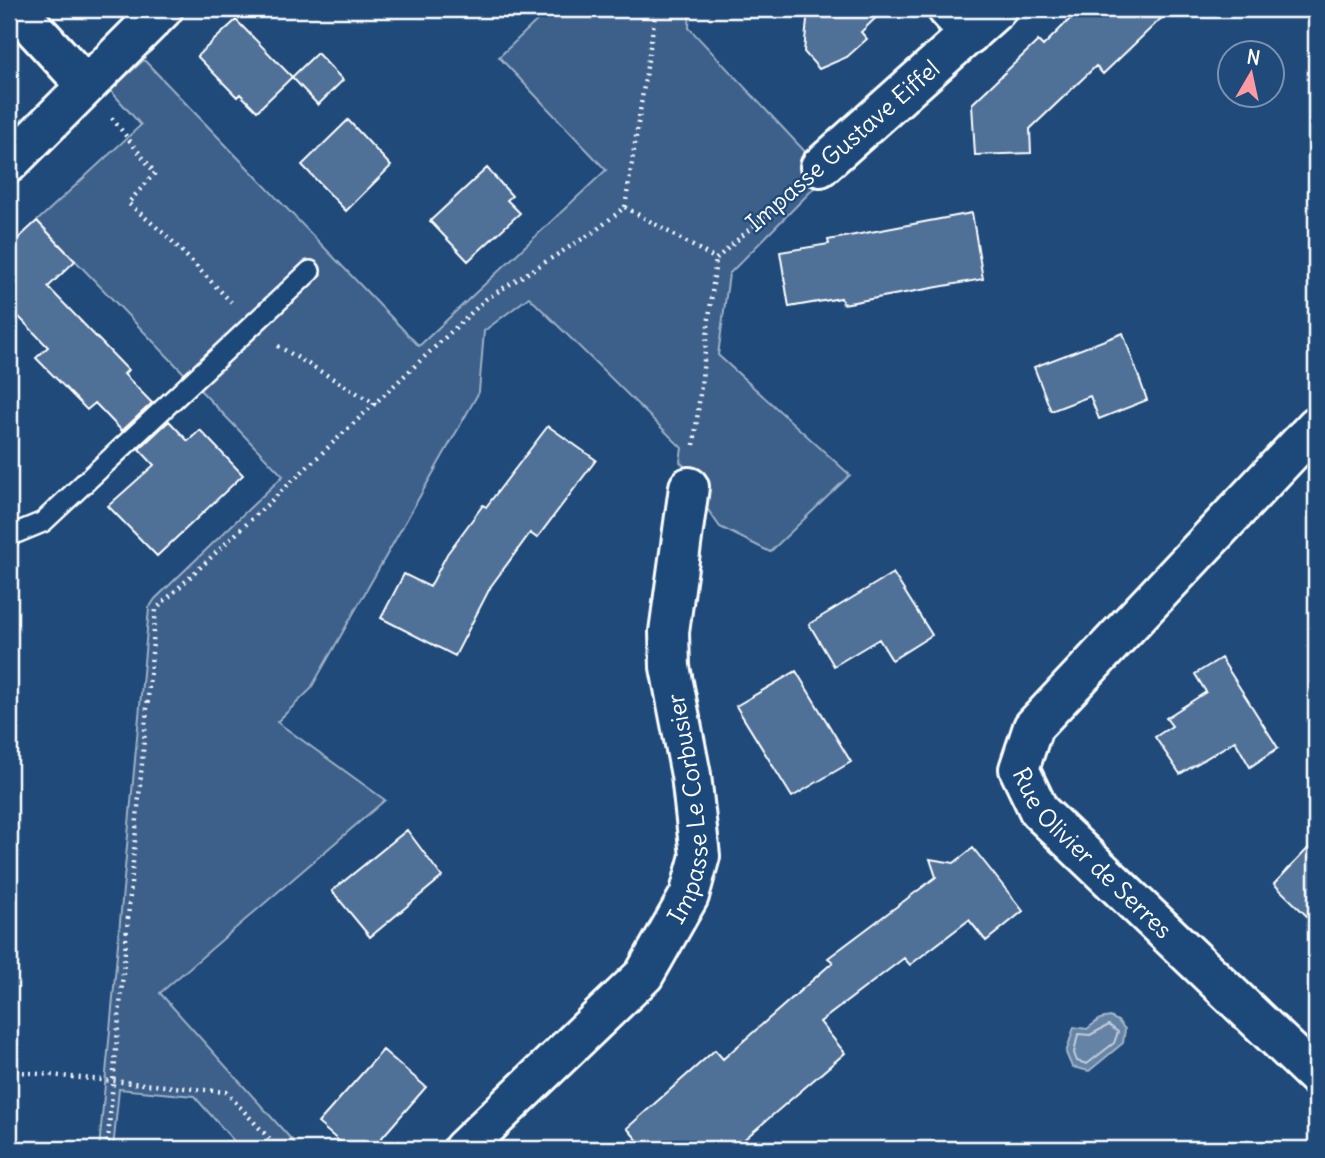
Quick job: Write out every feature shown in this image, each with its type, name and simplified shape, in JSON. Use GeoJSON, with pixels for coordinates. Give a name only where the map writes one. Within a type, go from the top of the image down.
{"type":"FeatureCollection","features":[{"type":"Feature","properties":{"kind":"street"},"geometry":{"type":"LineString","coordinates":[[16,9],[82,87]]}},
{"type":"Feature","properties":{"kind":"street"},"geometry":{"type":"LineString","coordinates":[[9,163],[82,87],[163,9]]}},
{"type":"Feature","properties":{"kind":"street","name":"Impasse Gustave Eiffel"},"geometry":{"type":"LineString","coordinates":[[820,167],[958,22],[997,9]]}},
{"type":"Feature","properties":{"kind":"street","name":"Rue Olivier de Serres"},"geometry":{"type":"LineString","coordinates":[[1316,426],[1033,727],[1019,769],[1039,811],[1316,1076]]}},
{"type":"Feature","properties":{"kind":"street","name":"Impasse Le Corbusier"},"geometry":{"type":"LineString","coordinates":[[463,1149],[644,975],[689,896],[700,856],[691,775],[670,667],[668,632],[689,487]]}},
{"type":"Feature","properties":{"kind":"lane"},"geometry":{"type":"LineString","coordinates":[[9,536],[43,522],[310,271]]}},
{"type":"Feature","properties":{"kind":"path"},"geometry":{"type":"LineString","coordinates":[[107,1149],[156,608],[377,405],[486,299],[595,231],[625,207],[656,9]]}},
{"type":"Feature","properties":{"kind":"path"},"geometry":{"type":"LineString","coordinates":[[82,87],[113,118],[155,173],[128,203],[168,237],[275,344],[377,405]]}},
{"type":"Feature","properties":{"kind":"path","name":"Impasse Gustave Eiffel"},"geometry":{"type":"LineString","coordinates":[[716,258],[820,167]]}},
{"type":"Feature","properties":{"kind":"path"},"geometry":{"type":"LineString","coordinates":[[625,207],[716,258],[689,487]]}},
{"type":"Feature","properties":{"kind":"path"},"geometry":{"type":"LineString","coordinates":[[9,1071],[226,1092],[279,1149]]}},
{"type":"Feature","properties":{"kind":"shaded area"},"geometry":{"type":"Polygon","coordinates":[[[549,9],[690,9],[689,28],[827,175],[729,274],[718,355],[850,475],[770,552],[720,527],[706,507],[701,483],[680,462],[682,448],[529,297],[484,331],[479,392],[310,690],[277,722],[385,800],[160,993],[300,1149],[241,1149],[194,1096],[119,1089],[113,1149],[99,1149],[149,608],[155,599],[283,476],[37,221],[141,125],[110,90],[144,60],[419,346],[606,170],[499,57],[549,9]]]}},
{"type":"Feature","properties":{"kind":"water"},"geometry":{"type":"Polygon","coordinates":[[[1110,1017],[1125,1029],[1123,1043],[1089,1071],[1072,1067],[1066,1053],[1074,1027],[1087,1029],[1100,1019],[1110,1017]]]}},
{"type":"Feature","properties":{"kind":"building"},"geometry":{"type":"Polygon","coordinates":[[[808,9],[885,9],[861,32],[867,39],[847,57],[819,69],[804,52],[808,9]]]}},
{"type":"Feature","properties":{"kind":"building"},"geometry":{"type":"Polygon","coordinates":[[[1080,9],[1171,9],[1103,74],[1096,66],[1030,129],[1031,153],[975,155],[972,104],[1038,41],[1043,46],[1080,9]]]}},
{"type":"Feature","properties":{"kind":"building"},"geometry":{"type":"Polygon","coordinates":[[[236,20],[292,77],[257,111],[240,94],[237,97],[197,56],[236,20]]]}},
{"type":"Feature","properties":{"kind":"building"},"geometry":{"type":"Polygon","coordinates":[[[317,53],[343,80],[318,105],[292,77],[317,53]]]}},
{"type":"Feature","properties":{"kind":"building"},"geometry":{"type":"Polygon","coordinates":[[[348,120],[391,166],[346,211],[302,165],[348,120]]]}},
{"type":"Feature","properties":{"kind":"building"},"geometry":{"type":"Polygon","coordinates":[[[487,168],[512,196],[507,200],[520,213],[468,261],[430,221],[487,168]]]}},
{"type":"Feature","properties":{"kind":"building"},"geometry":{"type":"Polygon","coordinates":[[[972,213],[983,279],[843,304],[841,298],[789,307],[780,252],[829,244],[828,240],[972,213]]]}},
{"type":"Feature","properties":{"kind":"building"},"geometry":{"type":"Polygon","coordinates":[[[37,221],[75,261],[48,287],[128,370],[124,374],[152,403],[122,431],[95,403],[87,410],[36,358],[48,347],[18,316],[9,326],[9,247],[37,221]]]}},
{"type":"Feature","properties":{"kind":"building"},"geometry":{"type":"Polygon","coordinates":[[[1123,333],[1147,400],[1099,419],[1090,396],[1051,411],[1034,367],[1123,333]]]}},
{"type":"Feature","properties":{"kind":"building"},"geometry":{"type":"Polygon","coordinates":[[[169,421],[188,441],[200,430],[243,475],[157,556],[108,506],[154,465],[139,449],[169,421]]]}},
{"type":"Feature","properties":{"kind":"building"},"geometry":{"type":"Polygon","coordinates":[[[548,426],[596,460],[537,538],[530,533],[491,586],[455,656],[381,618],[404,574],[430,587],[447,554],[548,426]]]}},
{"type":"Feature","properties":{"kind":"building"},"geometry":{"type":"Polygon","coordinates":[[[893,573],[932,635],[892,660],[879,639],[834,666],[809,624],[893,573]]]}},
{"type":"Feature","properties":{"kind":"building"},"geometry":{"type":"Polygon","coordinates":[[[1221,658],[1278,748],[1250,767],[1235,741],[1180,774],[1155,737],[1172,726],[1166,718],[1206,692],[1195,674],[1221,658]]]}},
{"type":"Feature","properties":{"kind":"building"},"geometry":{"type":"Polygon","coordinates":[[[796,671],[851,762],[792,797],[736,706],[796,671]]]}},
{"type":"Feature","properties":{"kind":"building"},"geometry":{"type":"Polygon","coordinates":[[[407,830],[442,877],[370,937],[332,891],[407,830]]]}},
{"type":"Feature","properties":{"kind":"building"},"geometry":{"type":"Polygon","coordinates":[[[1316,840],[1316,925],[1274,884],[1316,840]]]}},
{"type":"Feature","properties":{"kind":"building"},"geometry":{"type":"Polygon","coordinates":[[[973,848],[1023,911],[986,941],[969,920],[910,965],[904,958],[820,1022],[845,1053],[733,1149],[645,1149],[627,1128],[715,1050],[723,1059],[833,962],[828,958],[936,877],[930,859],[954,863],[973,848]]]}},
{"type":"Feature","properties":{"kind":"building"},"geometry":{"type":"Polygon","coordinates":[[[383,1050],[426,1087],[372,1149],[348,1149],[318,1123],[383,1050]]]}}]}
